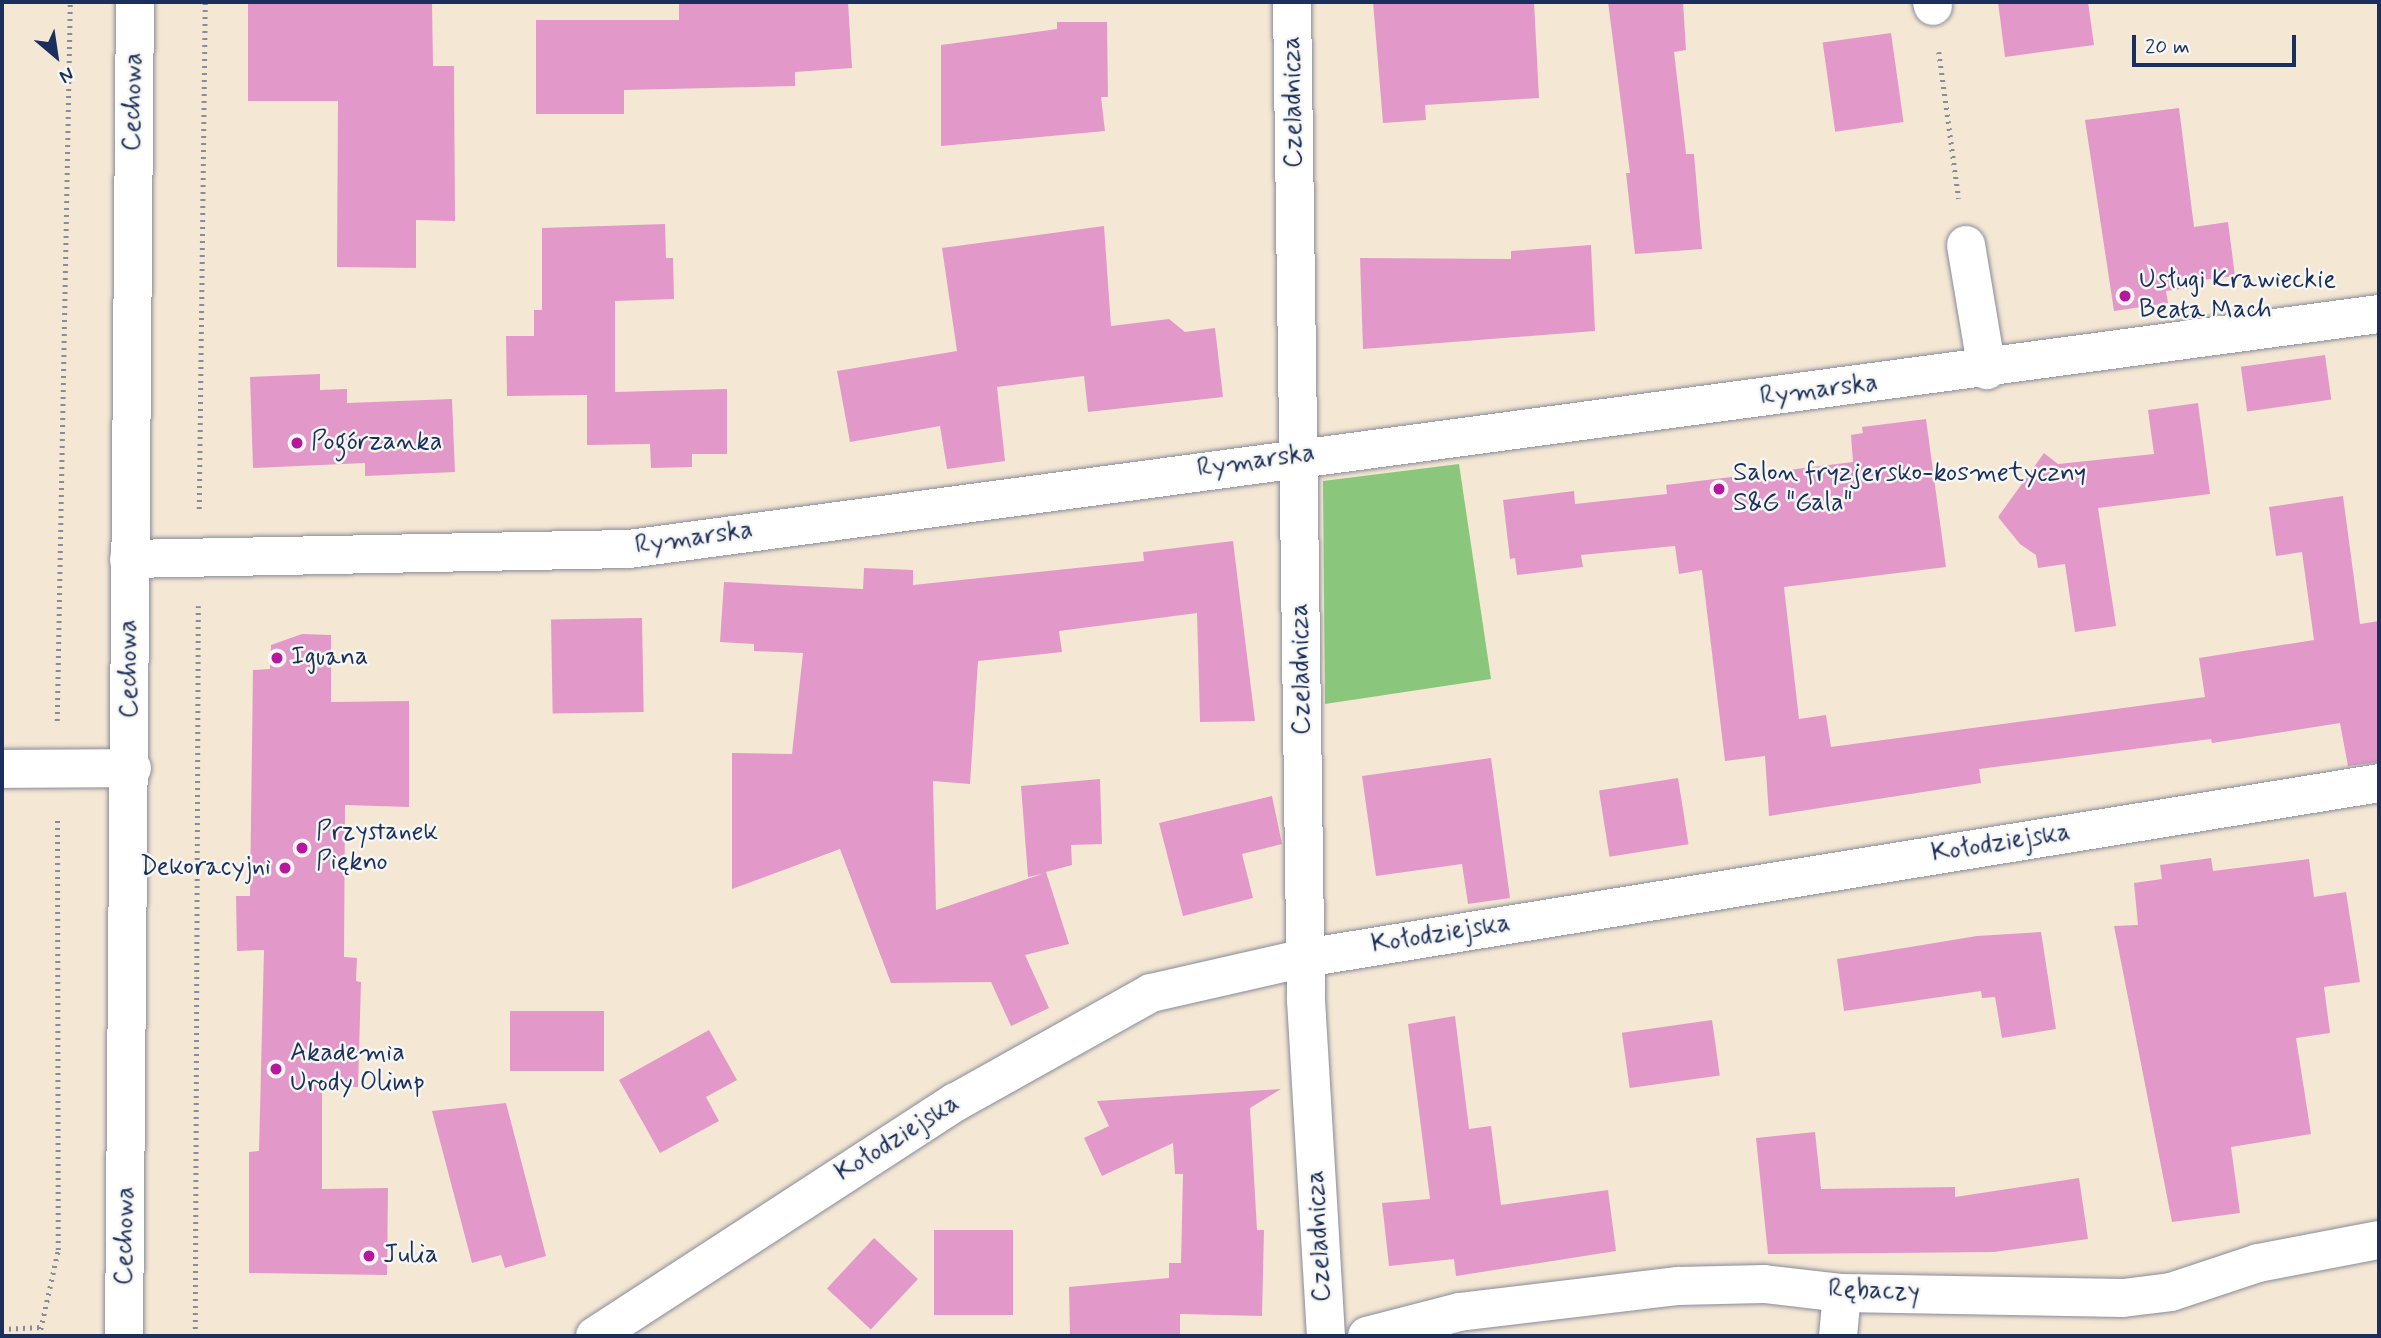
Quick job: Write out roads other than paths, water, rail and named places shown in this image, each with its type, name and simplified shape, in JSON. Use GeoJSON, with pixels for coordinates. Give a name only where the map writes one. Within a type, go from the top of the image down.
{"type":"FeatureCollection","features":[{"type":"Feature","properties":{"kind":"street","name":"Cechowa"},"geometry":{"type":"LineString","coordinates":[[124,1336],[132,768],[129,559],[135,2]]}},
{"type":"Feature","properties":{"kind":"street","name":"Czeladnicza"},"geometry":{"type":"LineString","coordinates":[[1292,2],[1306,958],[1326,1336]]}},
{"type":"Feature","properties":{"kind":"street"},"geometry":{"type":"LineString","coordinates":[[1966,245],[1987,370]]}},
{"type":"Feature","properties":{"kind":"street","name":"Rymarska"},"geometry":{"type":"LineString","coordinates":[[129,559],[629,549],[1300,456],[1987,370],[2379,314]]}},
{"type":"Feature","properties":{"kind":"street"},"geometry":{"type":"LineString","coordinates":[[2,769],[132,768]]}},
{"type":"Feature","properties":{"kind":"street","name":"Kołodziejska"},"geometry":{"type":"LineString","coordinates":[[604,1334],[813,1192],[1070,1035],[1151,993],[1306,958],[2379,783]]}},
{"type":"Feature","properties":{"kind":"street","name":"Rębaczy"},"geometry":{"type":"LineString","coordinates":[[1367,1336],[1458,1312],[1678,1286],[1764,1284],[1842,1293],[2123,1298],[2171,1292],[2258,1264],[2379,1240]]}},
{"type":"Feature","properties":{"kind":"street"},"geometry":{"type":"LineString","coordinates":[[1838,1336],[1842,1293]]}},
{"type":"Feature","properties":{"kind":"place","name":"Usługi Krawieckie Beata Mach"},"geometry":{"type":"Point","coordinates":[2125,296]}},
{"type":"Feature","properties":{"kind":"place","name":"Pogórzanka"},"geometry":{"type":"Point","coordinates":[297,443]}},
{"type":"Feature","properties":{"kind":"place","name":"Salon fryzjersko-kosmetyczny S&G \"Gala\""},"geometry":{"type":"Point","coordinates":[1719,489]}},
{"type":"Feature","properties":{"kind":"place","name":"Iguana"},"geometry":{"type":"Point","coordinates":[277,658]}},
{"type":"Feature","properties":{"kind":"place","name":"Przystanek Piękno"},"geometry":{"type":"Point","coordinates":[302,848]}},
{"type":"Feature","properties":{"kind":"place","name":"Dekoracyjni"},"geometry":{"type":"Point","coordinates":[285,868]}},
{"type":"Feature","properties":{"kind":"place","name":"Akademia Urody Olimp"},"geometry":{"type":"Point","coordinates":[276,1069]}},
{"type":"Feature","properties":{"kind":"place","name":"Julia"},"geometry":{"type":"Point","coordinates":[369,1256]}}]}
